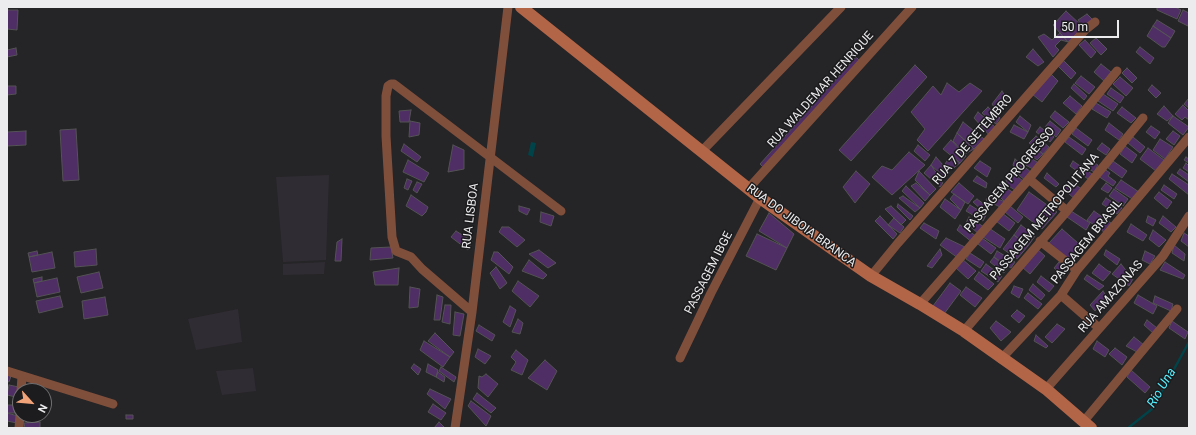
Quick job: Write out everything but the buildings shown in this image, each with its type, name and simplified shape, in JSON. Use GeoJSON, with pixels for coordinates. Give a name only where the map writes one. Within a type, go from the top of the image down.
{"type":"FeatureCollection","features":[{"type":"Feature","properties":{"kind":"main road","name":"RUA DO JIBOIA BRANCA"},"geometry":{"type":"LineString","coordinates":[[522,7],[760,198],[871,276],[964,331],[1001,359],[1046,389],[1088,425]]}},
{"type":"Feature","properties":{"kind":"street","name":"RUA LISBOA"},"geometry":{"type":"LineString","coordinates":[[455,428],[472,312],[508,7]]}},
{"type":"Feature","properties":{"kind":"street"},"geometry":{"type":"LineString","coordinates":[[702,151],[840,7]]}},
{"type":"Feature","properties":{"kind":"street","name":"RUA WALDEMAR HENRIQUE"},"geometry":{"type":"LineString","coordinates":[[748,189],[912,7]]}},
{"type":"Feature","properties":{"kind":"street","name":"RUA 7 DE SETEMBRO"},"geometry":{"type":"LineString","coordinates":[[871,276],[898,243],[1085,30],[1095,22]]}},
{"type":"Feature","properties":{"kind":"street","name":"PASSAGEM PROGRESSO"},"geometry":{"type":"LineString","coordinates":[[920,304],[1029,179],[1116,71]]}},
{"type":"Feature","properties":{"kind":"street"},"geometry":{"type":"LineString","coordinates":[[472,312],[410,257],[396,251],[392,237],[386,136],[386,96],[388,86],[391,84],[398,87],[561,211]]}},
{"type":"Feature","properties":{"kind":"street","name":"PASSAGEM METROPOLITANA"},"geometry":{"type":"LineString","coordinates":[[964,331],[1067,211],[1144,118]]}},
{"type":"Feature","properties":{"kind":"street","name":"PASSAGEM BRASIL"},"geometry":{"type":"LineString","coordinates":[[1001,359],[1061,294],[1077,270],[1189,137]]}},
{"type":"Feature","properties":{"kind":"street"},"geometry":{"type":"LineString","coordinates":[[1029,179],[1067,211]]}},
{"type":"Feature","properties":{"kind":"street","name":"PASSAGEM IBGE"},"geometry":{"type":"LineString","coordinates":[[680,358],[711,293],[760,198]]}},
{"type":"Feature","properties":{"kind":"street","name":"RUA AMAZONAS"},"geometry":{"type":"LineString","coordinates":[[1046,389],[1163,256],[1189,216]]}},
{"type":"Feature","properties":{"kind":"street"},"geometry":{"type":"LineString","coordinates":[[1040,241],[1077,270]]}},
{"type":"Feature","properties":{"kind":"street"},"geometry":{"type":"LineString","coordinates":[[1061,294],[1099,328]]}},
{"type":"Feature","properties":{"kind":"street"},"geometry":{"type":"LineString","coordinates":[[1088,425],[1177,309]]}},
{"type":"Feature","properties":{"kind":"street"},"geometry":{"type":"LineString","coordinates":[[7,371],[113,404]]}},
{"type":"Feature","properties":{"kind":"street"},"geometry":{"type":"LineString","coordinates":[[22,376],[22,383]]}},
{"type":"Feature","properties":{"kind":"shaded area"},"geometry":{"type":"Polygon","coordinates":[[[329,175],[326,260],[283,262],[276,177],[329,175]]]}},
{"type":"Feature","properties":{"kind":"shaded area"},"geometry":{"type":"Polygon","coordinates":[[[325,262],[324,274],[283,275],[283,264],[325,262]]]}},
{"type":"Feature","properties":{"kind":"shaded area"},"geometry":{"type":"Polygon","coordinates":[[[238,309],[242,342],[196,350],[188,319],[238,309]]]}},
{"type":"Feature","properties":{"kind":"shaded area"},"geometry":{"type":"Polygon","coordinates":[[[253,368],[256,391],[222,395],[216,371],[253,368]]]}},
{"type":"Feature","properties":{"kind":"water"},"geometry":{"type":"Polygon","coordinates":[[[531,142],[536,143],[533,157],[528,155],[531,142]]]}},
{"type":"Feature","properties":{"kind":"waterway","name":"Rio Una"},"geometry":{"type":"LineString","coordinates":[[1128,428],[1152,409],[1189,342]]}}]}
